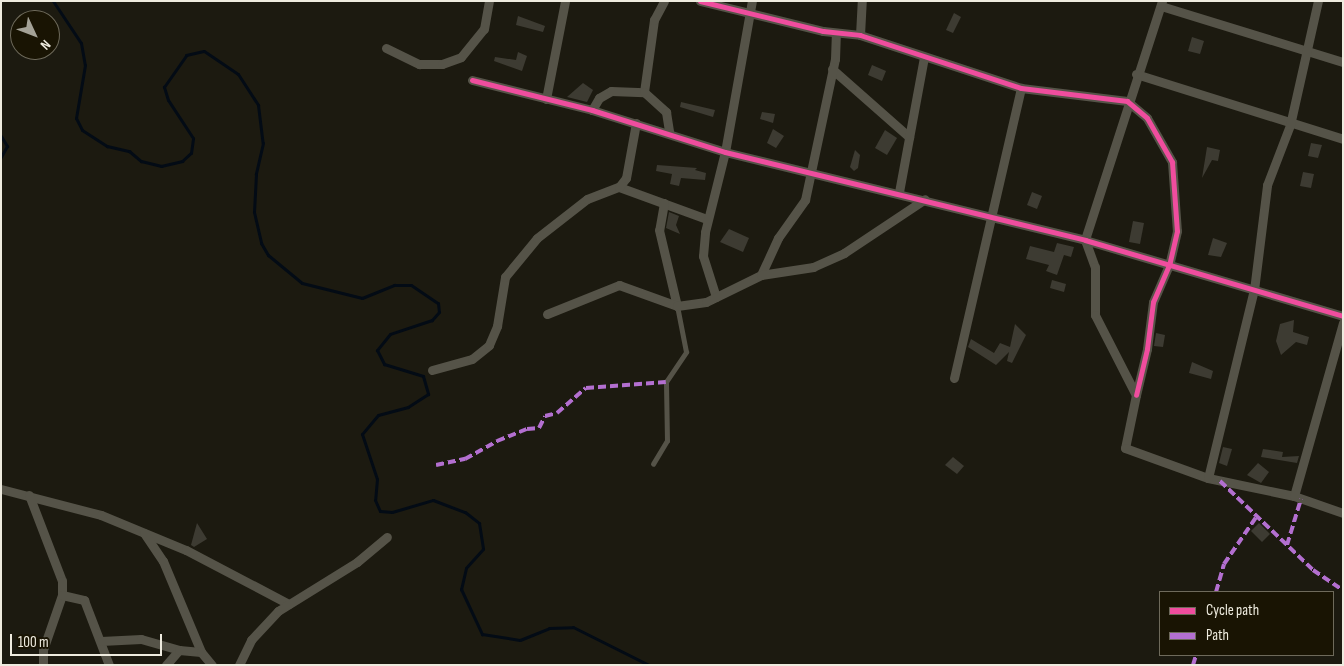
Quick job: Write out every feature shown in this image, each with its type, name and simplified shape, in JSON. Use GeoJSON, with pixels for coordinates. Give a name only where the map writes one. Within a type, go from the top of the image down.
{"type":"FeatureCollection","features":[{"type":"Feature","properties":{"kind":"street"},"geometry":{"type":"LineString","coordinates":[[386,48],[419,64],[442,64],[460,57],[484,29],[489,1]]}},
{"type":"Feature","properties":{"kind":"street"},"geometry":{"type":"LineString","coordinates":[[546,99],[564,1]]}},
{"type":"Feature","properties":{"kind":"street"},"geometry":{"type":"LineString","coordinates":[[700,1],[836,33],[860,35],[1021,88],[1128,101],[1158,132],[1172,162],[1176,231],[1169,265],[1153,302],[1147,349],[1125,448],[1208,478],[1294,496],[1343,513]]}},
{"type":"Feature","properties":{"kind":"street"},"geometry":{"type":"LineString","coordinates":[[716,297],[703,256],[707,219],[725,152],[752,1]]}},
{"type":"Feature","properties":{"kind":"street"},"geometry":{"type":"LineString","coordinates":[[860,35],[862,1]]}},
{"type":"Feature","properties":{"kind":"street"},"geometry":{"type":"LineString","coordinates":[[1208,478],[1254,290],[1268,185],[1290,125],[1318,1]]}},
{"type":"Feature","properties":{"kind":"street"},"geometry":{"type":"LineString","coordinates":[[644,92],[654,20],[662,2]]}},
{"type":"Feature","properties":{"kind":"street"},"geometry":{"type":"LineString","coordinates":[[1136,395],[1095,315],[1095,267],[1085,240],[1136,74],[1162,4],[1307,53],[1343,62]]}},
{"type":"Feature","properties":{"kind":"street"},"geometry":{"type":"LineString","coordinates":[[761,275],[778,238],[805,200],[832,69],[836,33]]}},
{"type":"Feature","properties":{"kind":"street"},"geometry":{"type":"LineString","coordinates":[[899,192],[924,57]]}},
{"type":"Feature","properties":{"kind":"street"},"geometry":{"type":"LineString","coordinates":[[832,69],[909,137]]}},
{"type":"Feature","properties":{"kind":"street"},"geometry":{"type":"LineString","coordinates":[[1136,74],[1290,125],[1343,139]]}},
{"type":"Feature","properties":{"kind":"street"},"geometry":{"type":"LineString","coordinates":[[472,80],[592,110],[669,132],[725,152],[810,174],[899,192],[991,218],[1085,240],[1343,316]]}},
{"type":"Feature","properties":{"kind":"street"},"geometry":{"type":"LineString","coordinates":[[954,378],[1021,88]]}},
{"type":"Feature","properties":{"kind":"street"},"geometry":{"type":"LineString","coordinates":[[592,110],[600,98],[611,91],[644,92],[666,112],[669,132]]}},
{"type":"Feature","properties":{"kind":"street"},"geometry":{"type":"LineString","coordinates":[[432,370],[472,359],[488,344],[497,326],[506,277],[537,238],[587,199],[619,187],[626,178],[632,155],[636,123]]}},
{"type":"Feature","properties":{"kind":"street"},"geometry":{"type":"LineString","coordinates":[[619,187],[707,219]]}},
{"type":"Feature","properties":{"kind":"street"},"geometry":{"type":"LineString","coordinates":[[547,314],[620,285],[677,306],[716,297],[761,275],[813,267],[836,257],[926,199]]}},
{"type":"Feature","properties":{"kind":"street"},"geometry":{"type":"LineString","coordinates":[[664,203],[659,230],[677,306]]}},
{"type":"Feature","properties":{"kind":"street"},"geometry":{"type":"LineString","coordinates":[[1294,496],[1343,323]]}},
{"type":"Feature","properties":{"kind":"street"},"geometry":{"type":"LineString","coordinates":[[1,489],[101,515],[144,533],[289,604]]}},
{"type":"Feature","properties":{"kind":"street"},"geometry":{"type":"LineString","coordinates":[[29,495],[62,581],[62,595],[42,650],[43,665]]}},
{"type":"Feature","properties":{"kind":"street"},"geometry":{"type":"LineString","coordinates":[[144,533],[163,561],[201,652],[212,665]]}},
{"type":"Feature","properties":{"kind":"street"},"geometry":{"type":"LineString","coordinates":[[239,665],[251,640],[289,604],[357,562],[387,537]]}},
{"type":"Feature","properties":{"kind":"street"},"geometry":{"type":"LineString","coordinates":[[62,595],[84,600],[109,665]]}},
{"type":"Feature","properties":{"kind":"street"},"geometry":{"type":"LineString","coordinates":[[101,642],[142,639],[179,650],[201,652]]}},
{"type":"Feature","properties":{"kind":"street"},"geometry":{"type":"LineString","coordinates":[[166,665],[179,650]]}},
{"type":"Feature","properties":{"kind":"lane"},"geometry":{"type":"LineString","coordinates":[[653,464],[667,441],[666,382],[686,352],[677,306]]}},
{"type":"Feature","properties":{"kind":"building"},"geometry":{"type":"Polygon","coordinates":[[[954,13],[961,17],[953,33],[946,30],[954,13]]]}},
{"type":"Feature","properties":{"kind":"building"},"geometry":{"type":"Polygon","coordinates":[[[518,16],[545,26],[543,32],[516,25],[518,16]]]}},
{"type":"Feature","properties":{"kind":"building"},"geometry":{"type":"Polygon","coordinates":[[[1192,37],[1204,41],[1200,54],[1188,51],[1192,37]]]}},
{"type":"Feature","properties":{"kind":"building"},"geometry":{"type":"Polygon","coordinates":[[[518,52],[527,56],[522,71],[494,61],[495,57],[516,60],[518,52]]]}},
{"type":"Feature","properties":{"kind":"building"},"geometry":{"type":"Polygon","coordinates":[[[872,65],[886,71],[882,81],[868,75],[872,65]]]}},
{"type":"Feature","properties":{"kind":"building"},"geometry":{"type":"Polygon","coordinates":[[[583,83],[593,90],[587,102],[567,97],[583,83]]]}},
{"type":"Feature","properties":{"kind":"building"},"geometry":{"type":"Polygon","coordinates":[[[681,102],[715,110],[713,117],[680,107],[681,102]]]}},
{"type":"Feature","properties":{"kind":"building"},"geometry":{"type":"Polygon","coordinates":[[[762,112],[775,114],[773,123],[760,119],[762,112]]]}},
{"type":"Feature","properties":{"kind":"building"},"geometry":{"type":"Polygon","coordinates":[[[773,129],[784,136],[776,148],[767,143],[773,129]]]}},
{"type":"Feature","properties":{"kind":"building"},"geometry":{"type":"Polygon","coordinates":[[[885,130],[897,138],[887,155],[875,148],[885,130]]]}},
{"type":"Feature","properties":{"kind":"building"},"geometry":{"type":"Polygon","coordinates":[[[1311,143],[1322,145],[1318,158],[1308,156],[1311,143]]]}},
{"type":"Feature","properties":{"kind":"building"},"geometry":{"type":"Polygon","coordinates":[[[1207,147],[1220,150],[1218,161],[1212,160],[1202,178],[1207,147]]]}},
{"type":"Feature","properties":{"kind":"building"},"geometry":{"type":"Polygon","coordinates":[[[855,150],[860,155],[858,168],[854,171],[850,167],[855,150]]]}},
{"type":"Feature","properties":{"kind":"building"},"geometry":{"type":"Polygon","coordinates":[[[657,165],[697,168],[695,170],[706,173],[705,180],[681,178],[679,186],[670,184],[672,174],[656,171],[657,165]]]}},
{"type":"Feature","properties":{"kind":"building"},"geometry":{"type":"Polygon","coordinates":[[[1303,172],[1314,174],[1311,188],[1300,186],[1303,172]]]}},
{"type":"Feature","properties":{"kind":"building"},"geometry":{"type":"Polygon","coordinates":[[[1032,192],[1042,196],[1037,209],[1027,205],[1032,192]]]}},
{"type":"Feature","properties":{"kind":"building"},"geometry":{"type":"Polygon","coordinates":[[[669,212],[679,216],[676,225],[680,234],[666,228],[669,212]]]}},
{"type":"Feature","properties":{"kind":"building"},"geometry":{"type":"Polygon","coordinates":[[[1133,221],[1144,223],[1140,244],[1129,242],[1133,221]]]}},
{"type":"Feature","properties":{"kind":"building"},"geometry":{"type":"Polygon","coordinates":[[[729,229],[749,238],[743,252],[720,242],[729,229]]]}},
{"type":"Feature","properties":{"kind":"building"},"geometry":{"type":"Polygon","coordinates":[[[1213,238],[1227,243],[1221,257],[1208,255],[1213,238]]]}},
{"type":"Feature","properties":{"kind":"building"},"geometry":{"type":"Polygon","coordinates":[[[1057,243],[1074,247],[1071,257],[1064,255],[1057,275],[1046,271],[1049,265],[1026,259],[1030,246],[1054,252],[1057,243]]]}},
{"type":"Feature","properties":{"kind":"building"},"geometry":{"type":"Polygon","coordinates":[[[1052,280],[1066,284],[1064,292],[1050,288],[1052,280]]]}},
{"type":"Feature","properties":{"kind":"building"},"geometry":{"type":"Polygon","coordinates":[[[1294,320],[1293,332],[1309,337],[1307,345],[1296,342],[1281,355],[1276,341],[1280,324],[1294,320]]]}},
{"type":"Feature","properties":{"kind":"building"},"geometry":{"type":"Polygon","coordinates":[[[1015,324],[1026,335],[1012,363],[1007,361],[1009,352],[996,365],[968,347],[971,339],[994,353],[1000,343],[1010,347],[1015,324]]]}},
{"type":"Feature","properties":{"kind":"building"},"geometry":{"type":"Polygon","coordinates":[[[1156,333],[1165,335],[1163,347],[1154,346],[1156,333]]]}},
{"type":"Feature","properties":{"kind":"building"},"geometry":{"type":"Polygon","coordinates":[[[1192,362],[1213,371],[1211,379],[1189,373],[1192,362]]]}},
{"type":"Feature","properties":{"kind":"building"},"geometry":{"type":"Polygon","coordinates":[[[1223,447],[1232,449],[1227,466],[1219,463],[1223,447]]]}},
{"type":"Feature","properties":{"kind":"building"},"geometry":{"type":"Polygon","coordinates":[[[1263,449],[1283,452],[1282,457],[1299,456],[1297,463],[1261,457],[1263,449]]]}},
{"type":"Feature","properties":{"kind":"building"},"geometry":{"type":"Polygon","coordinates":[[[953,457],[964,466],[957,474],[945,465],[953,457]]]}},
{"type":"Feature","properties":{"kind":"building"},"geometry":{"type":"Polygon","coordinates":[[[1258,463],[1269,472],[1261,483],[1247,475],[1258,463]]]}},
{"type":"Feature","properties":{"kind":"building"},"geometry":{"type":"Polygon","coordinates":[[[197,523],[207,539],[194,547],[191,545],[197,523]]]}},
{"type":"Feature","properties":{"kind":"building"},"geometry":{"type":"Polygon","coordinates":[[[1259,523],[1270,534],[1262,542],[1251,531],[1259,523]]]}},
{"type":"Feature","properties":{"kind":"waterway"},"geometry":{"type":"LineString","coordinates":[[53,1],[81,43],[85,65],[76,118],[82,130],[107,146],[129,151],[141,161],[161,166],[182,161],[191,153],[193,138],[168,100],[164,87],[186,55],[204,51],[238,74],[258,105],[263,143],[256,174],[254,212],[261,243],[268,255],[302,283],[362,298],[394,285],[411,285],[438,303],[439,312],[432,320],[390,334],[377,350],[384,364],[423,376],[428,394],[408,407],[378,415],[362,434],[377,479],[375,500],[380,511],[392,512],[433,500],[465,512],[479,523],[483,549],[466,568],[461,589],[482,634],[520,640],[549,628],[573,627],[649,665]]}},
{"type":"Feature","properties":{"kind":"waterway"},"geometry":{"type":"LineString","coordinates":[[1,136],[7,146],[1,157]]}},
{"type":"Feature","properties":{"kind":"marked path"},"geometry":{"type":"LineString","coordinates":[[436,465],[465,459],[497,441],[527,429],[539,428],[545,416],[557,413],[586,388],[666,382]]}},
{"type":"Feature","properties":{"kind":"marked path"},"geometry":{"type":"LineString","coordinates":[[1220,481],[1313,570],[1343,590]]}},
{"type":"Feature","properties":{"kind":"marked path"},"geometry":{"type":"LineString","coordinates":[[1287,545],[1301,499]]}},
{"type":"Feature","properties":{"kind":"marked path"},"geometry":{"type":"LineString","coordinates":[[1216,591],[1224,564],[1257,516]]}},
{"type":"Feature","properties":{"kind":"marked path"},"geometry":{"type":"LineString","coordinates":[[1193,665],[1196,656]]}},
{"type":"Feature","properties":{"kind":"cycle path"},"geometry":{"type":"LineString","coordinates":[[700,1],[823,31],[860,35],[1021,88],[1127,101],[1147,118],[1172,162],[1177,231],[1169,265],[1153,302],[1147,349],[1136,395]]}},
{"type":"Feature","properties":{"kind":"cycle path"},"geometry":{"type":"LineString","coordinates":[[472,80],[592,110],[725,152],[1085,240],[1343,316]]}}]}
